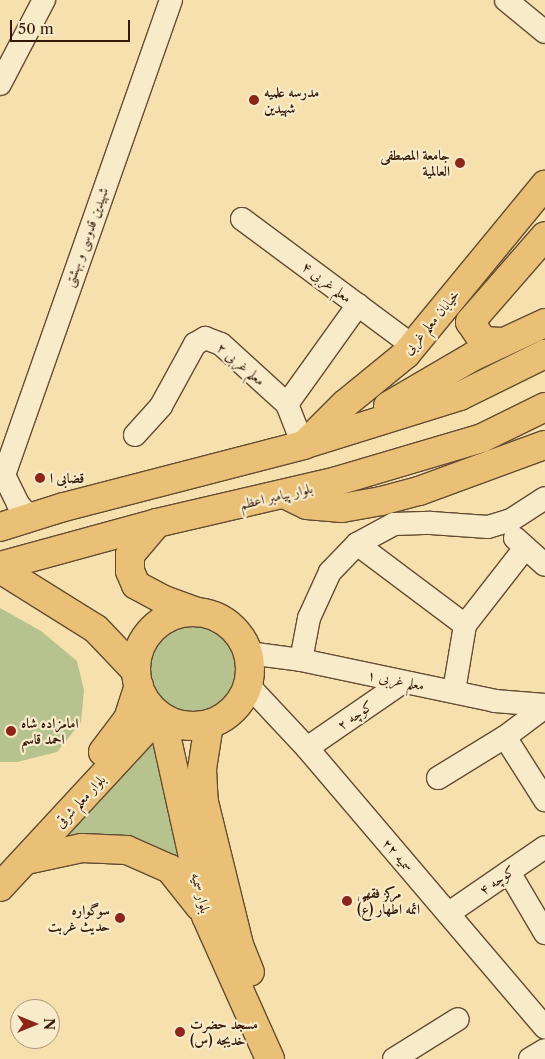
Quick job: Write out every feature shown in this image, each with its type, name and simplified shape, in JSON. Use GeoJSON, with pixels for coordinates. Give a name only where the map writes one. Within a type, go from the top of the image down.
{"type":"FeatureCollection","features":[{"type":"Feature","properties":{"kind":"main road","name":"خیابان معلم غربی"},"geometry":{"type":"LineString","coordinates":[[303,445],[413,346],[545,185]]}},
{"type":"Feature","properties":{"kind":"main road"},"geometry":{"type":"LineString","coordinates":[[502,342],[482,341],[475,334],[477,314],[545,236]]}},
{"type":"Feature","properties":{"kind":"main road"},"geometry":{"type":"LineString","coordinates":[[460,289],[477,314]]}},
{"type":"Feature","properties":{"kind":"main road"},"geometry":{"type":"LineString","coordinates":[[340,432],[502,342],[545,323]]}},
{"type":"Feature","properties":{"kind":"main road"},"geometry":{"type":"LineString","coordinates":[[0,527],[303,445],[460,396],[545,354]]}},
{"type":"Feature","properties":{"kind":"main road","name":"بلوار پیامبر اعظم"},"geometry":{"type":"LineString","coordinates":[[0,568],[157,523],[284,494],[482,438],[545,407]]}},
{"type":"Feature","properties":{"kind":"main road"},"geometry":{"type":"LineString","coordinates":[[284,494],[307,505],[342,508],[381,501],[419,491],[545,445]]}},
{"type":"Feature","properties":{"kind":"main road"},"geometry":{"type":"LineString","coordinates":[[0,568],[96,629],[138,679],[147,702],[161,716],[192,726],[209,724],[233,709],[248,685],[248,654],[230,625],[164,600],[136,585],[130,572],[130,555],[157,523]]}},
{"type":"Feature","properties":{"kind":"main road"},"geometry":{"type":"LineString","coordinates":[[0,591],[29,585]]}},
{"type":"Feature","properties":{"kind":"main road"},"geometry":{"type":"LineString","coordinates":[[138,679],[144,640],[154,627],[183,613],[199,612]]}},
{"type":"Feature","properties":{"kind":"main road","name":"بلوار معلم شرقی"},"geometry":{"type":"LineString","coordinates":[[0,887],[13,860],[118,736],[138,679]]}},
{"type":"Feature","properties":{"kind":"main road","name":"بلوار معلم شرقی"},"geometry":{"type":"LineString","coordinates":[[13,860],[161,716]]}},
{"type":"Feature","properties":{"kind":"main road","name":"بلوار سمیه"},"geometry":{"type":"LineString","coordinates":[[161,716],[206,916],[270,1059]]}},
{"type":"Feature","properties":{"kind":"main road","name":"بلوار سمیه"},"geometry":{"type":"LineString","coordinates":[[209,724],[202,777],[204,802],[213,843],[239,945],[287,1059]]}},
{"type":"Feature","properties":{"kind":"main road"},"geometry":{"type":"LineString","coordinates":[[13,860],[82,848],[127,850],[170,869],[206,916]]}},
{"type":"Feature","properties":{"kind":"street"},"geometry":{"type":"LineString","coordinates":[[0,84],[44,0]]}},
{"type":"Feature","properties":{"kind":"street","name":"شهیدین قدوسی و بهشتی"},"geometry":{"type":"LineString","coordinates":[[2,476],[9,451],[171,0]]}},
{"type":"Feature","properties":{"kind":"street"},"geometry":{"type":"LineString","coordinates":[[506,0],[545,32]]}},
{"type":"Feature","properties":{"kind":"street","name":"معلم غربی ۴"},"geometry":{"type":"LineString","coordinates":[[242,219],[413,346]]}},
{"type":"Feature","properties":{"kind":"street"},"geometry":{"type":"LineString","coordinates":[[287,404],[358,305]]}},
{"type":"Feature","properties":{"kind":"street","name":"معلم غربی ۲"},"geometry":{"type":"LineString","coordinates":[[135,435],[161,406],[195,344],[205,338],[222,344],[287,404],[303,445]]}},
{"type":"Feature","properties":{"kind":"street"},"geometry":{"type":"LineString","coordinates":[[2,476],[18,504],[30,518]]}},
{"type":"Feature","properties":{"kind":"street"},"geometry":{"type":"LineString","coordinates":[[301,660],[309,618],[330,572],[357,544],[394,524],[431,523],[488,527],[511,520],[545,498]]}},
{"type":"Feature","properties":{"kind":"street"},"geometry":{"type":"LineString","coordinates":[[499,524],[545,565]]}},
{"type":"Feature","properties":{"kind":"street"},"geometry":{"type":"LineString","coordinates":[[357,544],[465,625]]}},
{"type":"Feature","properties":{"kind":"street"},"geometry":{"type":"LineString","coordinates":[[454,691],[465,625],[525,548]]}},
{"type":"Feature","properties":{"kind":"street","name":"معلم غربی ۱"},"geometry":{"type":"LineString","coordinates":[[248,654],[301,660],[495,701],[545,706]]}},
{"type":"Feature","properties":{"kind":"street","name":"کوچه ۲"},"geometry":{"type":"LineString","coordinates":[[307,748],[402,682]]}},
{"type":"Feature","properties":{"kind":"street","name":"سمیه ۲۲"},"geometry":{"type":"LineString","coordinates":[[248,685],[307,748],[545,1028]]}},
{"type":"Feature","properties":{"kind":"street"},"geometry":{"type":"LineString","coordinates":[[438,778],[505,737],[545,706]]}},
{"type":"Feature","properties":{"kind":"street"},"geometry":{"type":"LineString","coordinates":[[505,737],[545,800]]}},
{"type":"Feature","properties":{"kind":"street","name":"کوچه ۴"},"geometry":{"type":"LineString","coordinates":[[448,914],[545,847]]}},
{"type":"Feature","properties":{"kind":"street"},"geometry":{"type":"LineString","coordinates":[[509,872],[545,933]]}},
{"type":"Feature","properties":{"kind":"street"},"geometry":{"type":"LineString","coordinates":[[394,1059],[458,1019]]}},
{"type":"Feature","properties":{"kind":"street"},"geometry":{"type":"LineString","coordinates":[[530,1059],[545,1050]]}},
{"type":"Feature","properties":{"kind":"green space","name":"امامزاده شاه احمد قاسم"},"geometry":{"type":"Polygon","coordinates":[[[0,608],[41,631],[77,661],[84,690],[81,722],[57,752],[17,762],[0,762],[0,608]]]}},
{"type":"Feature","properties":{"kind":"green space"},"geometry":{"type":"Polygon","coordinates":[[[184,626],[202,626],[218,633],[230,645],[237,661],[237,679],[230,695],[218,707],[202,714],[184,714],[168,707],[156,695],[149,679],[149,661],[156,645],[168,633],[184,626]]]}},
{"type":"Feature","properties":{"kind":"green space"},"geometry":{"type":"Polygon","coordinates":[[[160,717],[206,916],[148,857],[26,860],[160,717]]]}},
{"type":"Feature","properties":{"kind":"place","name":"مدرسه علمیه شهیدین"},"geometry":{"type":"Point","coordinates":[254,100]}},
{"type":"Feature","properties":{"kind":"place","name":"جامعة المصطفی العالمیة"},"geometry":{"type":"Point","coordinates":[460,163]}},
{"type":"Feature","properties":{"kind":"place","name":"قضابی ا"},"geometry":{"type":"Point","coordinates":[40,478]}},
{"type":"Feature","properties":{"kind":"place","name":"امامزاده شاه احمد قاسم"},"geometry":{"type":"Point","coordinates":[11,731]}},
{"type":"Feature","properties":{"kind":"place","name":"مرکز فقهی ائمه اطهار (ع)"},"geometry":{"type":"Point","coordinates":[347,901]}},
{"type":"Feature","properties":{"kind":"place","name":"سوگواره حدیث غربت"},"geometry":{"type":"Point","coordinates":[120,918]}},
{"type":"Feature","properties":{"kind":"place","name":"مسجد حضرت خدیجه (س)"},"geometry":{"type":"Point","coordinates":[180,1032]}}]}
